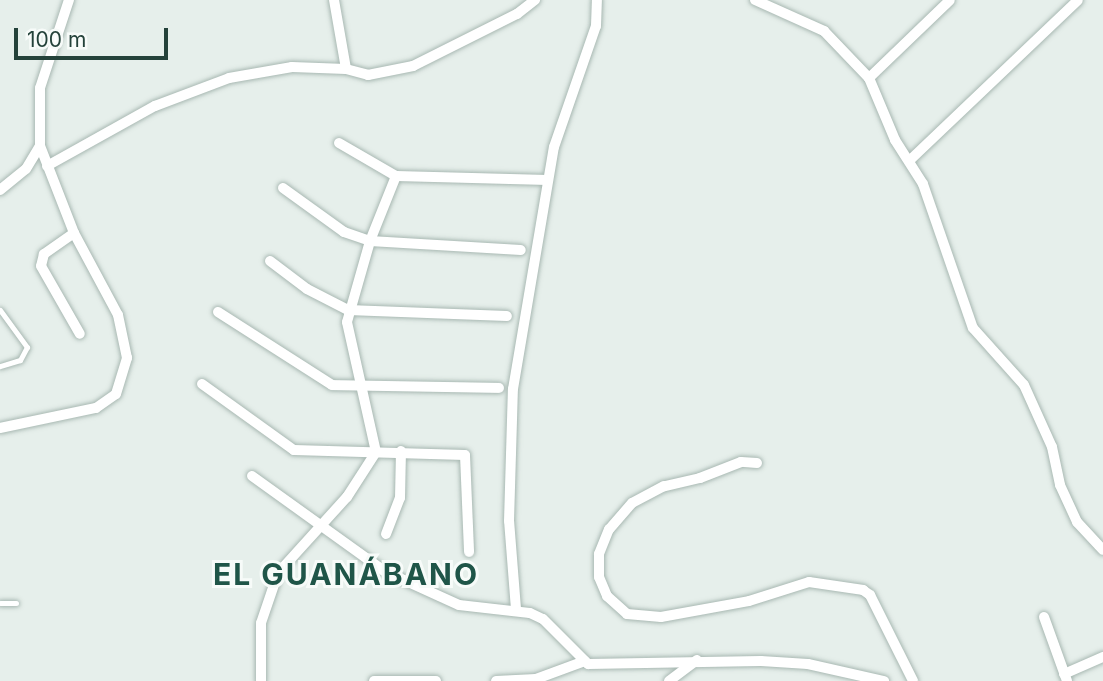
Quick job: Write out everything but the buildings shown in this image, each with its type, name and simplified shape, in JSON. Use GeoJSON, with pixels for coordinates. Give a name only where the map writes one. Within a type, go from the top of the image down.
{"type":"FeatureCollection","features":[{"type":"Feature","properties":{"kind":"street"},"geometry":{"type":"LineString","coordinates":[[0,428],[96,408],[116,394],[123,381],[124,334],[74,233],[40,146],[40,88],[69,0]]}},
{"type":"Feature","properties":{"kind":"street"},"geometry":{"type":"LineString","coordinates":[[334,0],[346,69]]}},
{"type":"Feature","properties":{"kind":"street"},"geometry":{"type":"LineString","coordinates":[[47,166],[155,106],[229,78],[292,67],[387,74],[413,66],[517,15],[535,0]]}},
{"type":"Feature","properties":{"kind":"street"},"geometry":{"type":"LineString","coordinates":[[516,609],[509,521],[513,389],[548,180],[596,26],[597,0]]}},
{"type":"Feature","properties":{"kind":"street"},"geometry":{"type":"LineString","coordinates":[[755,0],[824,31],[869,78],[909,162],[923,184],[973,328],[1024,385],[1052,447],[1060,485],[1077,522],[1103,550]]}},
{"type":"Feature","properties":{"kind":"street"},"geometry":{"type":"LineString","coordinates":[[869,78],[950,0]]}},
{"type":"Feature","properties":{"kind":"street"},"geometry":{"type":"LineString","coordinates":[[909,162],[1079,0]]}},
{"type":"Feature","properties":{"kind":"street"},"geometry":{"type":"LineString","coordinates":[[340,143],[396,176],[548,180]]}},
{"type":"Feature","properties":{"kind":"street"},"geometry":{"type":"LineString","coordinates":[[0,190],[26,169],[40,146]]}},
{"type":"Feature","properties":{"kind":"street"},"geometry":{"type":"LineString","coordinates":[[261,681],[261,623],[267,594],[292,553],[319,527],[365,473],[376,452],[360,384],[348,310],[370,241],[396,176]]}},
{"type":"Feature","properties":{"kind":"street"},"geometry":{"type":"LineString","coordinates":[[283,188],[344,232],[370,241],[410,247],[521,250]]}},
{"type":"Feature","properties":{"kind":"street"},"geometry":{"type":"LineString","coordinates":[[74,233],[44,254],[41,266],[80,334]]}},
{"type":"Feature","properties":{"kind":"street"},"geometry":{"type":"LineString","coordinates":[[270,261],[307,289],[348,310],[507,316]]}},
{"type":"Feature","properties":{"kind":"street"},"geometry":{"type":"LineString","coordinates":[[218,312],[321,381],[499,388]]}},
{"type":"Feature","properties":{"kind":"street"},"geometry":{"type":"LineString","coordinates":[[202,384],[294,450],[465,454],[469,552]]}},
{"type":"Feature","properties":{"kind":"street"},"geometry":{"type":"LineString","coordinates":[[386,534],[400,498],[401,451]]}},
{"type":"Feature","properties":{"kind":"street"},"geometry":{"type":"LineString","coordinates":[[757,463],[741,462],[700,478],[664,486],[632,503],[609,528],[598,554],[599,577],[607,596],[627,614],[662,617],[749,601],[809,582],[863,590],[870,595],[913,681]]}},
{"type":"Feature","properties":{"kind":"street"},"geometry":{"type":"LineString","coordinates":[[252,476],[369,562],[422,591],[471,608],[516,609],[543,619],[588,664],[696,660],[808,664],[884,681]]}},
{"type":"Feature","properties":{"kind":"street"},"geometry":{"type":"LineString","coordinates":[[1044,617],[1066,677],[1103,657]]}},
{"type":"Feature","properties":{"kind":"street"},"geometry":{"type":"LineString","coordinates":[[669,681],[696,660]]}},
{"type":"Feature","properties":{"kind":"street"},"geometry":{"type":"LineString","coordinates":[[496,681],[536,679],[584,661]]}},
{"type":"Feature","properties":{"kind":"street"},"geometry":{"type":"LineString","coordinates":[[373,681],[436,681]]}},
{"type":"Feature","properties":{"kind":"lane"},"geometry":{"type":"LineString","coordinates":[[0,310],[27,347],[20,360],[0,366]]}},
{"type":"Feature","properties":{"kind":"lane"},"geometry":{"type":"LineString","coordinates":[[0,603],[16,603]]}},
{"type":"Feature","properties":{"kind":"district","name":"EL GUANÁBANO"},"geometry":{"type":"Point","coordinates":[346,574]}}]}
